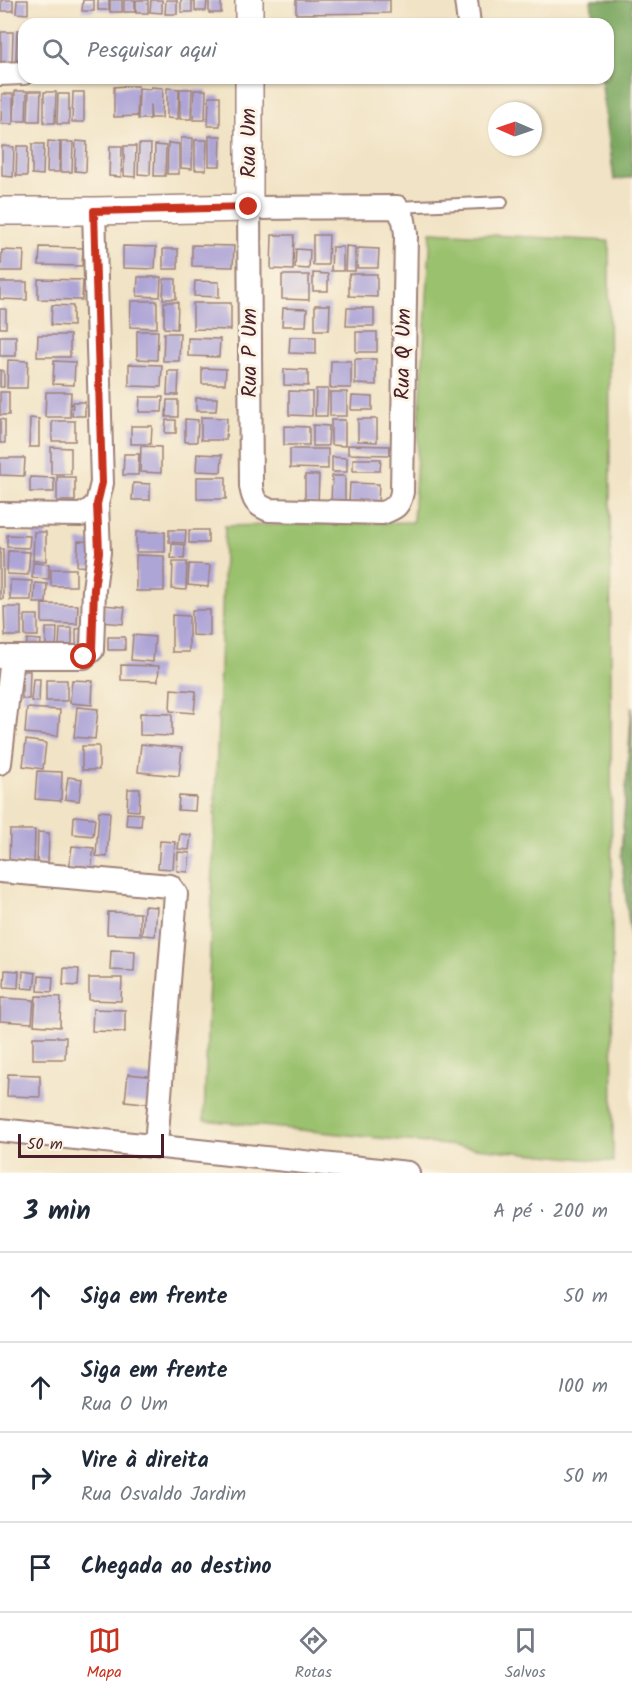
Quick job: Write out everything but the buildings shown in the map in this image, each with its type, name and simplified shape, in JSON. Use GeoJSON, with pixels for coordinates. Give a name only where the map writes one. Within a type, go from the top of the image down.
{"type":"FeatureCollection","features":[{"type":"Feature","properties":{"kind":"street"},"geometry":{"type":"LineString","coordinates":[[249,0],[249,18]]}},
{"type":"Feature","properties":{"kind":"street"},"geometry":{"type":"LineString","coordinates":[[466,0],[468,18]]}},
{"type":"Feature","properties":{"kind":"street"},"geometry":{"type":"LineString","coordinates":[[0,74],[18,73]]}},
{"type":"Feature","properties":{"kind":"street","name":"Rua Um"},"geometry":{"type":"LineString","coordinates":[[249,84],[249,207]]}},
{"type":"Feature","properties":{"kind":"street","name":"Rua P Um"},"geometry":{"type":"LineString","coordinates":[[249,207],[250,486],[253,499]]}},
{"type":"Feature","properties":{"kind":"street"},"geometry":{"type":"LineString","coordinates":[[0,211],[397,207]]}},
{"type":"Feature","properties":{"kind":"street","name":"Rua Q Um"},"geometry":{"type":"LineString","coordinates":[[253,499],[259,506],[269,510],[382,513],[394,509],[400,503],[406,234],[404,220],[397,207]]}},
{"type":"Feature","properties":{"kind":"street"},"geometry":{"type":"LineString","coordinates":[[0,763],[6,657],[84,657],[92,650],[94,589],[99,552],[97,504],[102,483],[94,211]]}},
{"type":"Feature","properties":{"kind":"street"},"geometry":{"type":"LineString","coordinates":[[0,514],[81,515],[97,504]]}},
{"type":"Feature","properties":{"kind":"street"},"geometry":{"type":"LineString","coordinates":[[0,871],[170,886],[176,894],[156,1145]]}},
{"type":"Feature","properties":{"kind":"street"},"geometry":{"type":"LineString","coordinates":[[0,1130],[408,1173]]}},
{"type":"Feature","properties":{"kind":"lane"},"geometry":{"type":"LineString","coordinates":[[397,207],[502,202]]}},
{"type":"Feature","properties":{"kind":"green space"},"geometry":{"type":"Polygon","coordinates":[[[591,0],[632,0],[632,177],[614,180],[602,84],[614,84],[614,18],[593,18],[591,0]]]}},
{"type":"Feature","properties":{"kind":"green space"},"geometry":{"type":"Polygon","coordinates":[[[431,232],[609,241],[613,1162],[204,1120],[225,526],[413,522],[431,232]]]}},
{"type":"Feature","properties":{"kind":"green space"},"geometry":{"type":"Polygon","coordinates":[[[632,706],[632,949],[621,854],[632,706]]]}},
{"type":"Feature","properties":{"kind":"route"},"geometry":{"type":"LineString","coordinates":[[84,657],[92,650],[94,589],[99,552],[97,504],[102,483],[94,211],[249,207]]}}]}
